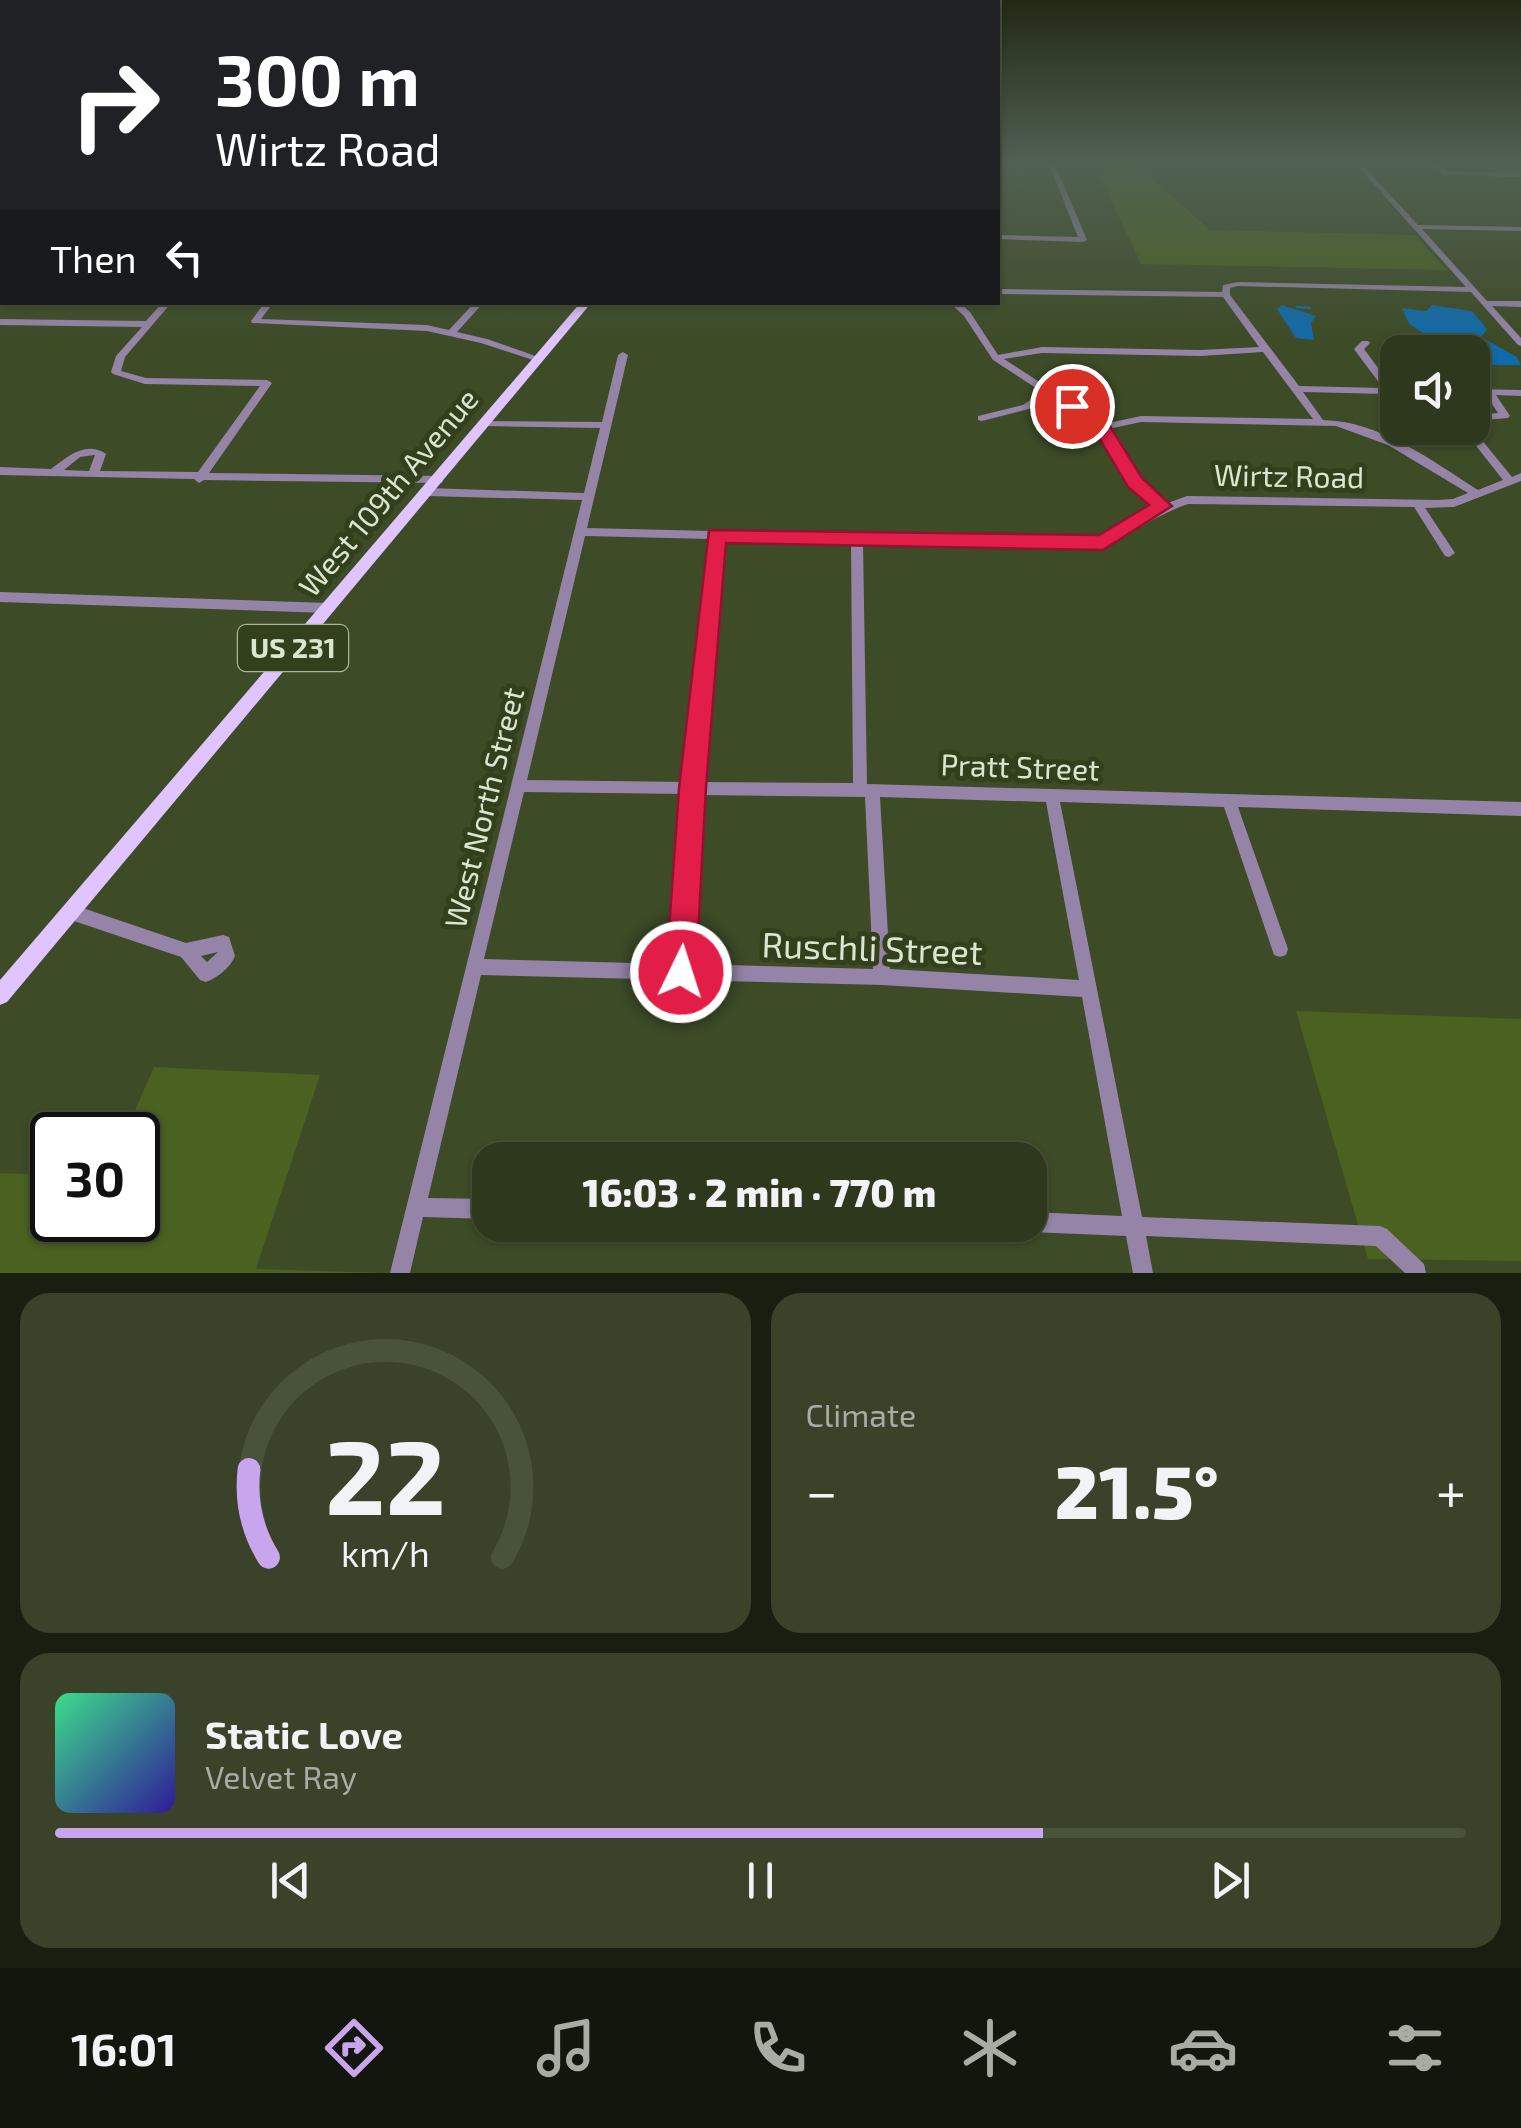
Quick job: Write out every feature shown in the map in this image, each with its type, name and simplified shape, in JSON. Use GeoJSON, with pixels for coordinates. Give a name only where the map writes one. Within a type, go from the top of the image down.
{"type":"FeatureCollection","features":[{"type":"Feature","properties":{"kind":"main road","name":"West 109th Avenue"},"geometry":{"type":"LineString","coordinates":[[0,995],[584,305]]}},
{"type":"Feature","properties":{"kind":"street"},"geometry":{"type":"LineString","coordinates":[[1000,237],[1082,240],[1075,221]]}},
{"type":"Feature","properties":{"kind":"street"},"geometry":{"type":"LineString","coordinates":[[1412,221],[1521,343]]}},
{"type":"Feature","properties":{"kind":"street"},"geometry":{"type":"LineString","coordinates":[[1416,226],[1521,229]]}},
{"type":"Feature","properties":{"kind":"street"},"geometry":{"type":"LineString","coordinates":[[1319,421],[1226,295],[1226,287],[1238,284],[1473,290]]}},
{"type":"Feature","properties":{"kind":"street"},"geometry":{"type":"LineString","coordinates":[[1406,288],[1521,304]]}},
{"type":"Feature","properties":{"kind":"street"},"geometry":{"type":"LineString","coordinates":[[1000,292],[1226,295]]}},
{"type":"Feature","properties":{"kind":"street"},"geometry":{"type":"LineString","coordinates":[[165,305],[121,356],[116,372],[145,381],[266,384],[199,479]]}},
{"type":"Feature","properties":{"kind":"street"},"geometry":{"type":"LineString","coordinates":[[268,305],[255,320],[393,324],[451,334],[539,359]]}},
{"type":"Feature","properties":{"kind":"street"},"geometry":{"type":"LineString","coordinates":[[451,334],[477,305]]}},
{"type":"Feature","properties":{"kind":"street"},"geometry":{"type":"LineString","coordinates":[[956,305],[967,314],[996,358],[1102,427],[1135,482],[1162,506]]}},
{"type":"Feature","properties":{"kind":"street"},"geometry":{"type":"LineString","coordinates":[[0,322],[149,324]]}},
{"type":"Feature","properties":{"kind":"street"},"geometry":{"type":"LineString","coordinates":[[1366,343],[1359,349],[1380,375]]}},
{"type":"Feature","properties":{"kind":"street"},"geometry":{"type":"LineString","coordinates":[[996,358],[1031,350],[1200,353],[1264,348]]}},
{"type":"Feature","properties":{"kind":"street","name":"West North Street"},"geometry":{"type":"LineString","coordinates":[[400,1273],[623,355]]}},
{"type":"Feature","properties":{"kind":"street"},"geometry":{"type":"LineString","coordinates":[[1298,389],[1380,391]]}},
{"type":"Feature","properties":{"kind":"street"},"geometry":{"type":"LineString","coordinates":[[982,418],[1026,406],[1048,392]]}},
{"type":"Feature","properties":{"kind":"street"},"geometry":{"type":"LineString","coordinates":[[1490,392],[1521,393]]}},
{"type":"Feature","properties":{"kind":"street"},"geometry":{"type":"LineString","coordinates":[[1490,393],[1505,412],[1502,418],[1490,418]]}},
{"type":"Feature","properties":{"kind":"street"},"geometry":{"type":"LineString","coordinates":[[1501,406],[1521,406]]}},
{"type":"Feature","properties":{"kind":"street"},"geometry":{"type":"LineString","coordinates":[[1102,427],[1141,419],[1319,421],[1360,428],[1398,445],[1477,494]]}},
{"type":"Feature","properties":{"kind":"street"},"geometry":{"type":"LineString","coordinates":[[484,423],[608,425]]}},
{"type":"Feature","properties":{"kind":"street"},"geometry":{"type":"LineString","coordinates":[[1483,445],[1515,479]]}},
{"type":"Feature","properties":{"kind":"street"},"geometry":{"type":"LineString","coordinates":[[53,474],[77,454],[95,450],[101,454],[93,474]]}},
{"type":"Feature","properties":{"kind":"street"},"geometry":{"type":"LineString","coordinates":[[0,471],[199,479],[252,474],[589,497]]}},
{"type":"Feature","properties":{"kind":"street","name":"Wirtz Road"},"geometry":{"type":"LineString","coordinates":[[581,532],[1087,544],[1116,537],[1162,506],[1208,500],[1454,503],[1515,479]]}},
{"type":"Feature","properties":{"kind":"street"},"geometry":{"type":"LineString","coordinates":[[1416,504],[1449,553]]}},
{"type":"Feature","properties":{"kind":"street"},"geometry":{"type":"LineString","coordinates":[[681,972],[692,788],[717,535]]}},
{"type":"Feature","properties":{"kind":"street"},"geometry":{"type":"LineString","coordinates":[[857,538],[862,628],[857,659],[882,977]]}},
{"type":"Feature","properties":{"kind":"street"},"geometry":{"type":"LineString","coordinates":[[0,597],[328,608]]}},
{"type":"Feature","properties":{"kind":"street","name":"Pratt Street"},"geometry":{"type":"LineString","coordinates":[[518,786],[866,790],[1521,809]]}},
{"type":"Feature","properties":{"kind":"street"},"geometry":{"type":"LineString","coordinates":[[1052,797],[1143,1273]]}},
{"type":"Feature","properties":{"kind":"street"},"geometry":{"type":"LineString","coordinates":[[1230,801],[1280,949]]}},
{"type":"Feature","properties":{"kind":"street"},"geometry":{"type":"LineString","coordinates":[[71,912],[186,951]]}},
{"type":"Feature","properties":{"kind":"street","name":"Ruschli Street"},"geometry":{"type":"LineString","coordinates":[[474,967],[882,977],[1087,988]]}},
{"type":"Feature","properties":{"kind":"street"},"geometry":{"type":"LineString","coordinates":[[416,1207],[472,1209]]}},
{"type":"Feature","properties":{"kind":"street"},"geometry":{"type":"LineString","coordinates":[[1047,1222],[1380,1236],[1417,1272]]}},
{"type":"Feature","properties":{"kind":"green space"},"geometry":{"type":"Polygon","coordinates":[[[1121,221],[1200,221],[1210,230],[1415,235],[1447,270],[1141,264],[1121,221]]]}},
{"type":"Feature","properties":{"kind":"green space"},"geometry":{"type":"Polygon","coordinates":[[[1296,1011],[1521,1019],[1521,1261],[1368,1259],[1296,1011]]]}},
{"type":"Feature","properties":{"kind":"green space"},"geometry":{"type":"Polygon","coordinates":[[[154,1067],[320,1075],[256,1269],[385,1273],[0,1273],[0,1173],[30,1174],[30,1242],[160,1242],[160,1112],[134,1112],[154,1067]]]}},
{"type":"Feature","properties":{"kind":"water"},"geometry":{"type":"Polygon","coordinates":[[[1282,305],[1316,316],[1311,323],[1314,340],[1296,338],[1277,309],[1282,305]]]}},
{"type":"Feature","properties":{"kind":"water"},"geometry":{"type":"Polygon","coordinates":[[[1432,305],[1472,311],[1487,329],[1482,335],[1426,335],[1409,324],[1402,308],[1426,311],[1432,305]]]}},
{"type":"Feature","properties":{"kind":"water"},"geometry":{"type":"Polygon","coordinates":[[[1490,342],[1517,357],[1521,365],[1490,365],[1490,342]]]}},
{"type":"Feature","properties":{"kind":"waterway"},"geometry":{"type":"LineString","coordinates":[[1297,307],[1310,308]]}},
{"type":"Feature","properties":{"kind":"route"},"geometry":{"type":"LineString","coordinates":[[681,972],[692,788],[717,535],[1103,542],[1162,506],[1135,482],[1102,427],[1072,406]]}}]}
